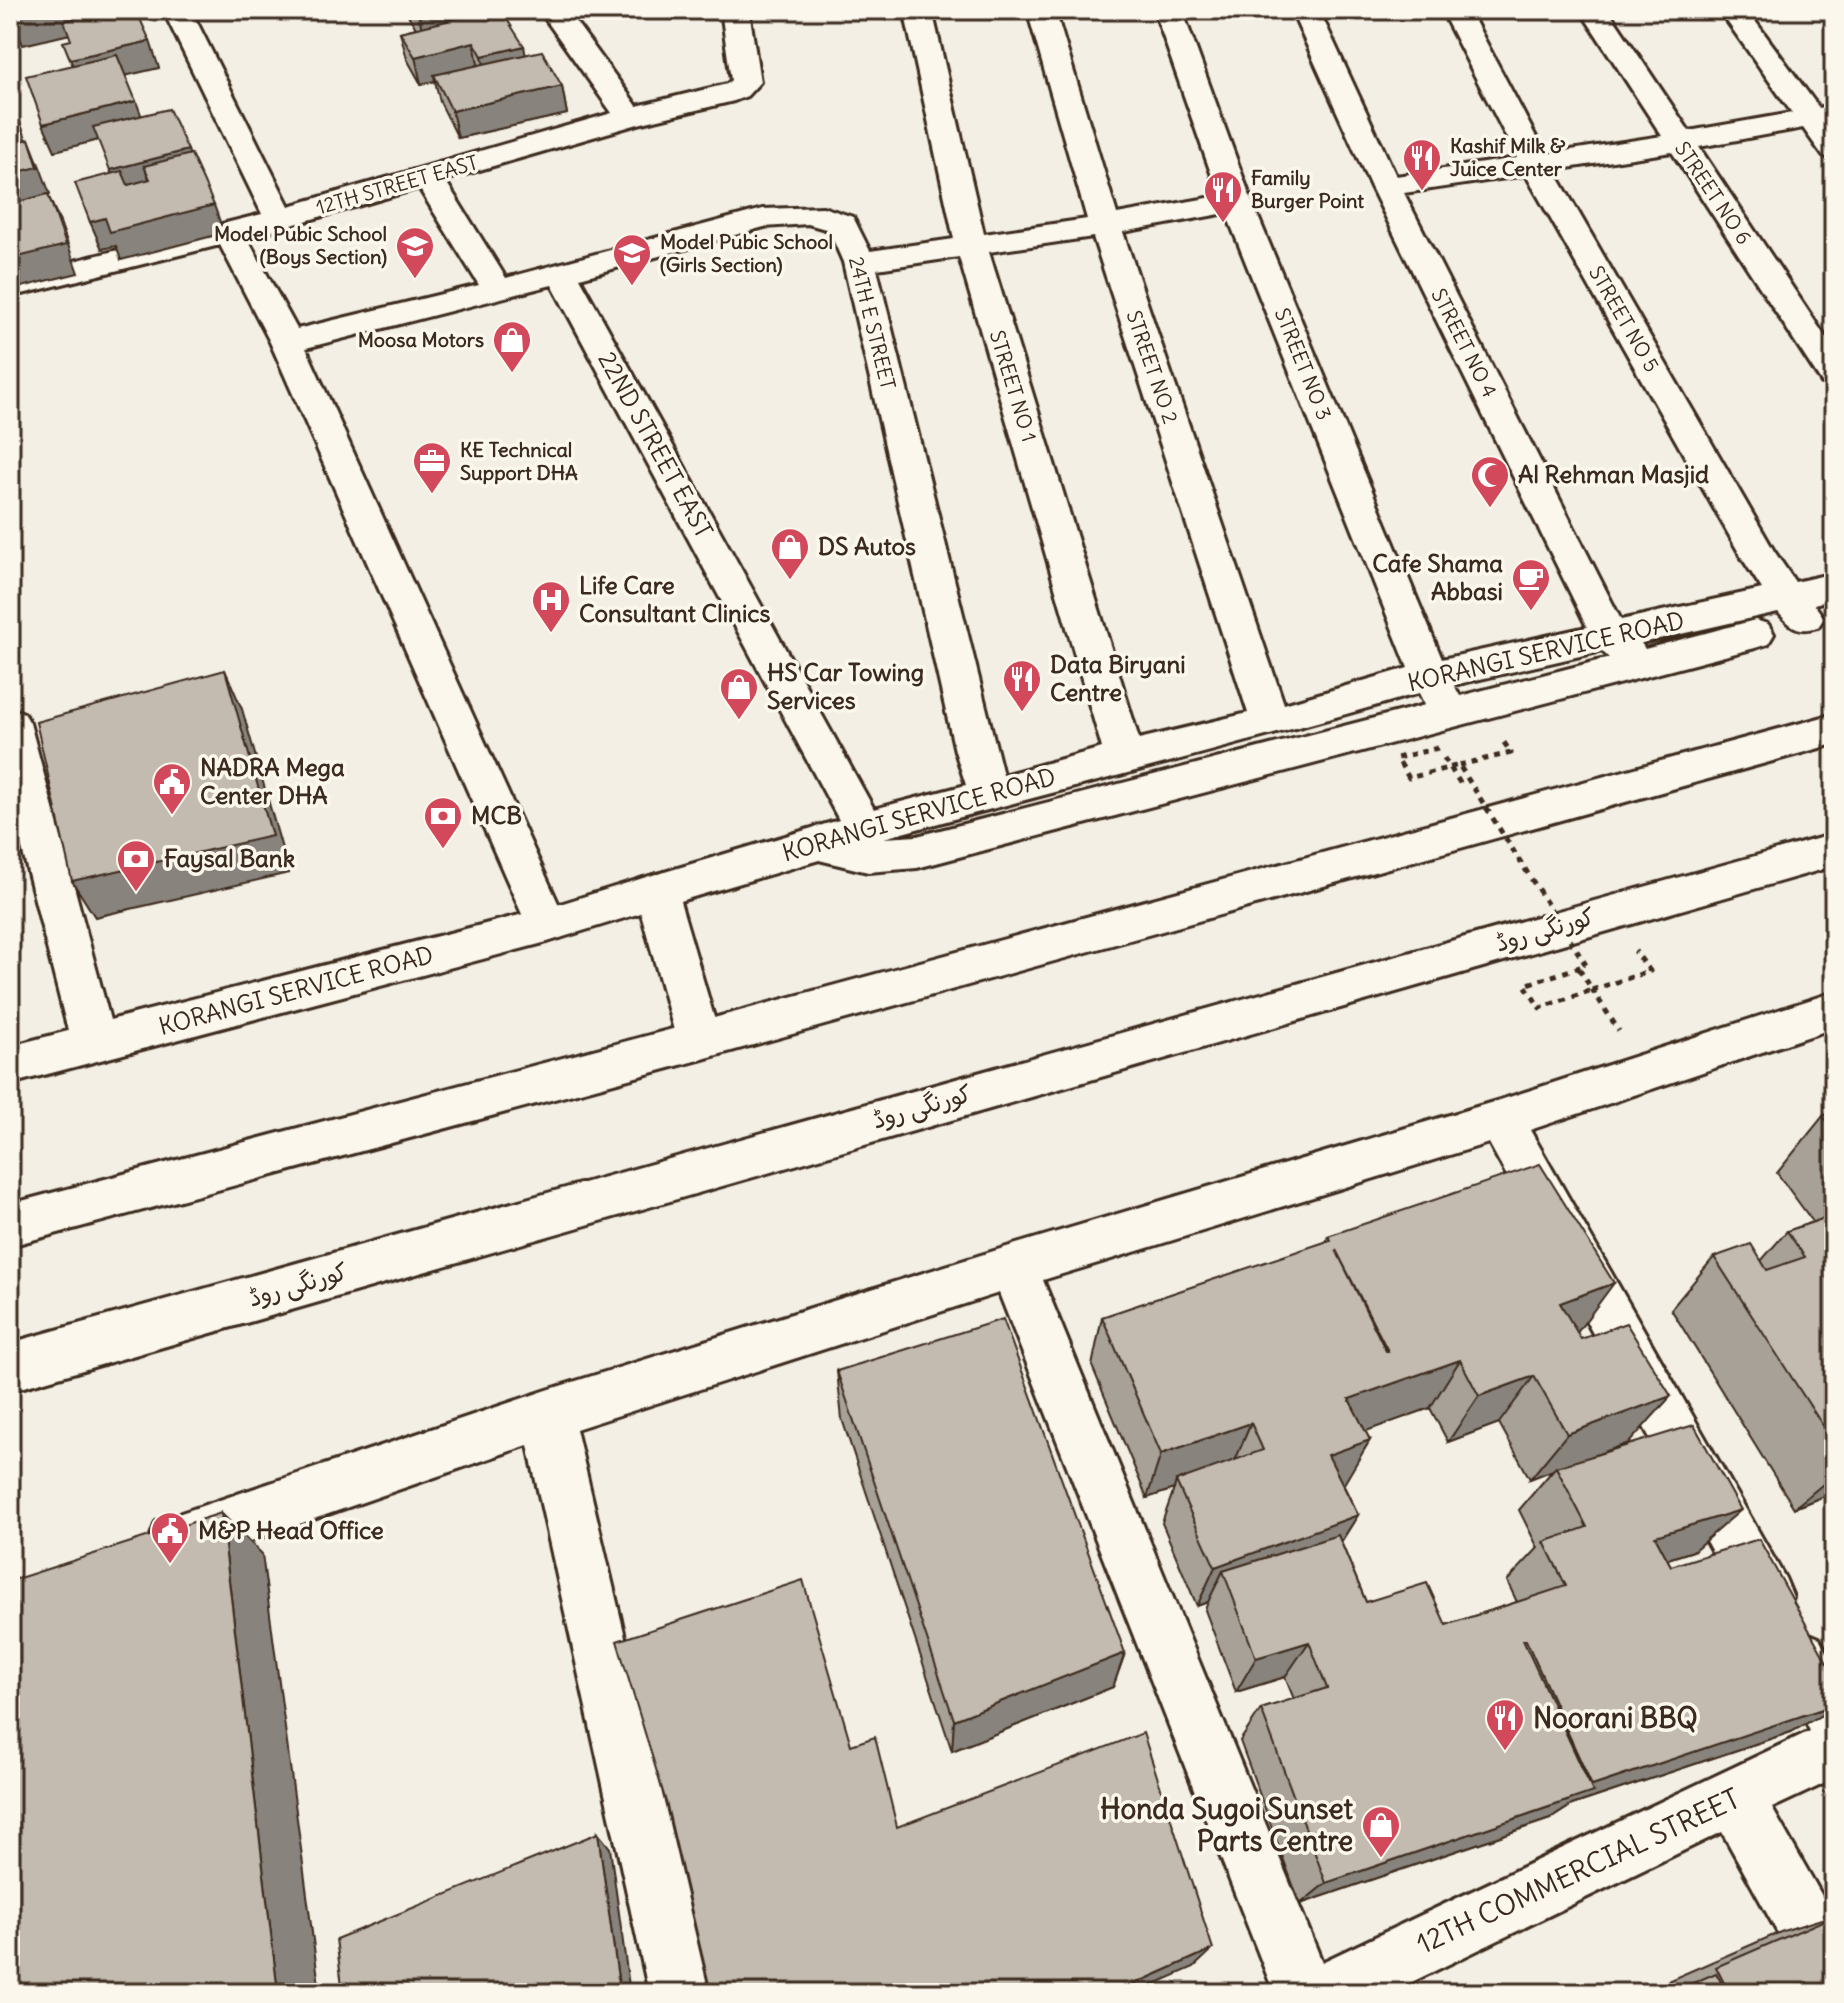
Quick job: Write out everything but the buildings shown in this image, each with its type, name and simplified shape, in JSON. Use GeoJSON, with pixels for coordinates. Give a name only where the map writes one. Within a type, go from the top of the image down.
{"type":"FeatureCollection","features":[{"type":"Feature","properties":{"kind":"street"},"geometry":{"type":"LineString","coordinates":[[177,10],[279,217]]}},
{"type":"Feature","properties":{"kind":"street"},"geometry":{"type":"LineString","coordinates":[[553,10],[630,117]]}},
{"type":"Feature","properties":{"kind":"street"},"geometry":{"type":"LineString","coordinates":[[572,10],[574,39]]}},
{"type":"Feature","properties":{"kind":"street","name":"12TH STREET EAST"},"geometry":{"type":"LineString","coordinates":[[10,287],[229,233],[630,117],[737,90],[746,82],[735,10]]}},
{"type":"Feature","properties":{"kind":"street","name":"STREET NO 1"},"geometry":{"type":"LineString","coordinates":[[918,10],[971,244],[1125,757]]}},
{"type":"Feature","properties":{"kind":"street","name":"STREET NO 2"},"geometry":{"type":"LineString","coordinates":[[1041,10],[1105,226],[1271,722]]}},
{"type":"Feature","properties":{"kind":"street","name":"STREET NO 3"},"geometry":{"type":"LineString","coordinates":[[1168,10],[1237,202],[1430,676],[1436,727]]}},
{"type":"Feature","properties":{"kind":"street","name":"STREET NO 4"},"geometry":{"type":"LineString","coordinates":[[1305,10],[1386,187],[1610,636],[1640,665]]}},
{"type":"Feature","properties":{"kind":"street","name":"STREET NO 5"},"geometry":{"type":"LineString","coordinates":[[1455,10],[1536,165],[1760,558],[1809,611]]}},
{"type":"Feature","properties":{"kind":"street","name":"STREET NO 6"},"geometry":{"type":"LineString","coordinates":[[1594,10],[1834,375]]}},
{"type":"Feature","properties":{"kind":"street"},"geometry":{"type":"LineString","coordinates":[[1733,10],[1823,116],[1834,150]]}},
{"type":"Feature","properties":{"kind":"street"},"geometry":{"type":"LineString","coordinates":[[1386,187],[1680,142],[1823,116]]}},
{"type":"Feature","properties":{"kind":"street"},"geometry":{"type":"LineString","coordinates":[[428,177],[498,290]]}},
{"type":"Feature","properties":{"kind":"street"},"geometry":{"type":"LineString","coordinates":[[859,262],[1105,226],[1237,202]]}},
{"type":"Feature","properties":{"kind":"street","name":"24TH E STREET"},"geometry":{"type":"LineString","coordinates":[[287,342],[498,290],[763,218],[823,216],[842,224],[859,262],[975,751],[989,794]]}},
{"type":"Feature","properties":{"kind":"street"},"geometry":{"type":"LineString","coordinates":[[229,233],[287,342],[547,925]]}},
{"type":"Feature","properties":{"kind":"street","name":"22ND STREET EAST"},"geometry":{"type":"LineString","coordinates":[[561,273],[864,828]]}},
{"type":"Feature","properties":{"kind":"street","name":"KORANGI SERVICE ROAD"},"geometry":{"type":"LineString","coordinates":[[10,1065],[547,925],[864,828],[1125,757],[1271,722],[1430,676],[1610,636],[1809,611],[1834,586]]}},
{"type":"Feature","properties":{"kind":"street"},"geometry":{"type":"LineString","coordinates":[[819,844],[868,856],[917,852],[1436,727],[1809,611]]}},
{"type":"Feature","properties":{"kind":"street"},"geometry":{"type":"LineString","coordinates":[[10,723],[94,1045]]}},
{"type":"Feature","properties":{"kind":"street"},"geometry":{"type":"LineString","coordinates":[[10,1225],[699,1041],[1834,729]]}},
{"type":"Feature","properties":{"kind":"street","name":"کورنگی روڈ"},"geometry":{"type":"LineString","coordinates":[[10,1367],[1834,850]]}},
{"type":"Feature","properties":{"kind":"street"},"geometry":{"type":"LineString","coordinates":[[656,891],[699,1041]]}},
{"type":"Feature","properties":{"kind":"street"},"geometry":{"type":"LineString","coordinates":[[129,1557],[547,1414],[1013,1267],[1500,1120],[1834,1010]]}},
{"type":"Feature","properties":{"kind":"street"},"geometry":{"type":"LineString","coordinates":[[1500,1120],[1834,1719]]}},
{"type":"Feature","properties":{"kind":"street"},"geometry":{"type":"LineString","coordinates":[[1013,1267],[1304,1993]]}},
{"type":"Feature","properties":{"kind":"street"},"geometry":{"type":"LineString","coordinates":[[547,1414],[679,1993]]}},
{"type":"Feature","properties":{"kind":"street","name":"12TH COMMERCIAL STREET"},"geometry":{"type":"LineString","coordinates":[[1323,1993],[1834,1749]]}},
{"type":"Feature","properties":{"kind":"street"},"geometry":{"type":"LineString","coordinates":[[1734,1797],[1834,1975]]}},
{"type":"Feature","properties":{"kind":"path"},"geometry":{"type":"LineString","coordinates":[[1486,824],[1436,727],[1397,758],[1409,778],[1459,765],[1586,965]]}},
{"type":"Feature","properties":{"kind":"path"},"geometry":{"type":"LineString","coordinates":[[1553,928],[1645,1073]]}},
{"type":"Feature","properties":{"kind":"path"},"geometry":{"type":"LineString","coordinates":[[1598,961],[1525,985],[1540,1008],[1650,971],[1634,950],[1622,954]]}},
{"type":"Feature","properties":{"kind":"place","name":"Kashif Milk & Juice Center"},"geometry":{"type":"Point","coordinates":[1422,192]}},
{"type":"Feature","properties":{"kind":"place","name":"Family Burger Point"},"geometry":{"type":"Point","coordinates":[1223,224]}},
{"type":"Feature","properties":{"kind":"place","name":"Model Pubic School (Boys Section)"},"geometry":{"type":"Point","coordinates":[415,280]}},
{"type":"Feature","properties":{"kind":"place","name":"Model Pubic School (Girls Section)"},"geometry":{"type":"Point","coordinates":[632,287]}},
{"type":"Feature","properties":{"kind":"place","name":"Moosa Motors"},"geometry":{"type":"Point","coordinates":[512,374]}},
{"type":"Feature","properties":{"kind":"place","name":"KE Technical Support DHA"},"geometry":{"type":"Point","coordinates":[432,495]}},
{"type":"Feature","properties":{"kind":"place","name":"Al Rehman Masjid"},"geometry":{"type":"Point","coordinates":[1490,509]}},
{"type":"Feature","properties":{"kind":"place","name":"DS Autos"},"geometry":{"type":"Point","coordinates":[790,581]}},
{"type":"Feature","properties":{"kind":"place","name":"Cafe Shama Abbasi"},"geometry":{"type":"Point","coordinates":[1531,612]}},
{"type":"Feature","properties":{"kind":"place","name":"Life Care Consultant Clinics"},"geometry":{"type":"Point","coordinates":[551,634]}},
{"type":"Feature","properties":{"kind":"place","name":"Data Biryani Centre"},"geometry":{"type":"Point","coordinates":[1022,713]}},
{"type":"Feature","properties":{"kind":"place","name":"HS Car Towing Services"},"geometry":{"type":"Point","coordinates":[739,721]}},
{"type":"Feature","properties":{"kind":"place","name":"NADRA Mega Center DHA"},"geometry":{"type":"Point","coordinates":[172,816]}},
{"type":"Feature","properties":{"kind":"place","name":"MCB"},"geometry":{"type":"Point","coordinates":[443,850]}},
{"type":"Feature","properties":{"kind":"place","name":"Faysal Bank"},"geometry":{"type":"Point","coordinates":[136,893]}},
{"type":"Feature","properties":{"kind":"place","name":"M&P Head Office"},"geometry":{"type":"Point","coordinates":[170,1565]}},
{"type":"Feature","properties":{"kind":"place","name":"Noorani BBQ"},"geometry":{"type":"Point","coordinates":[1505,1752]}},
{"type":"Feature","properties":{"kind":"place","name":"Honda Sugoi Sunset Parts Centre"},"geometry":{"type":"Point","coordinates":[1381,1859]}}]}
